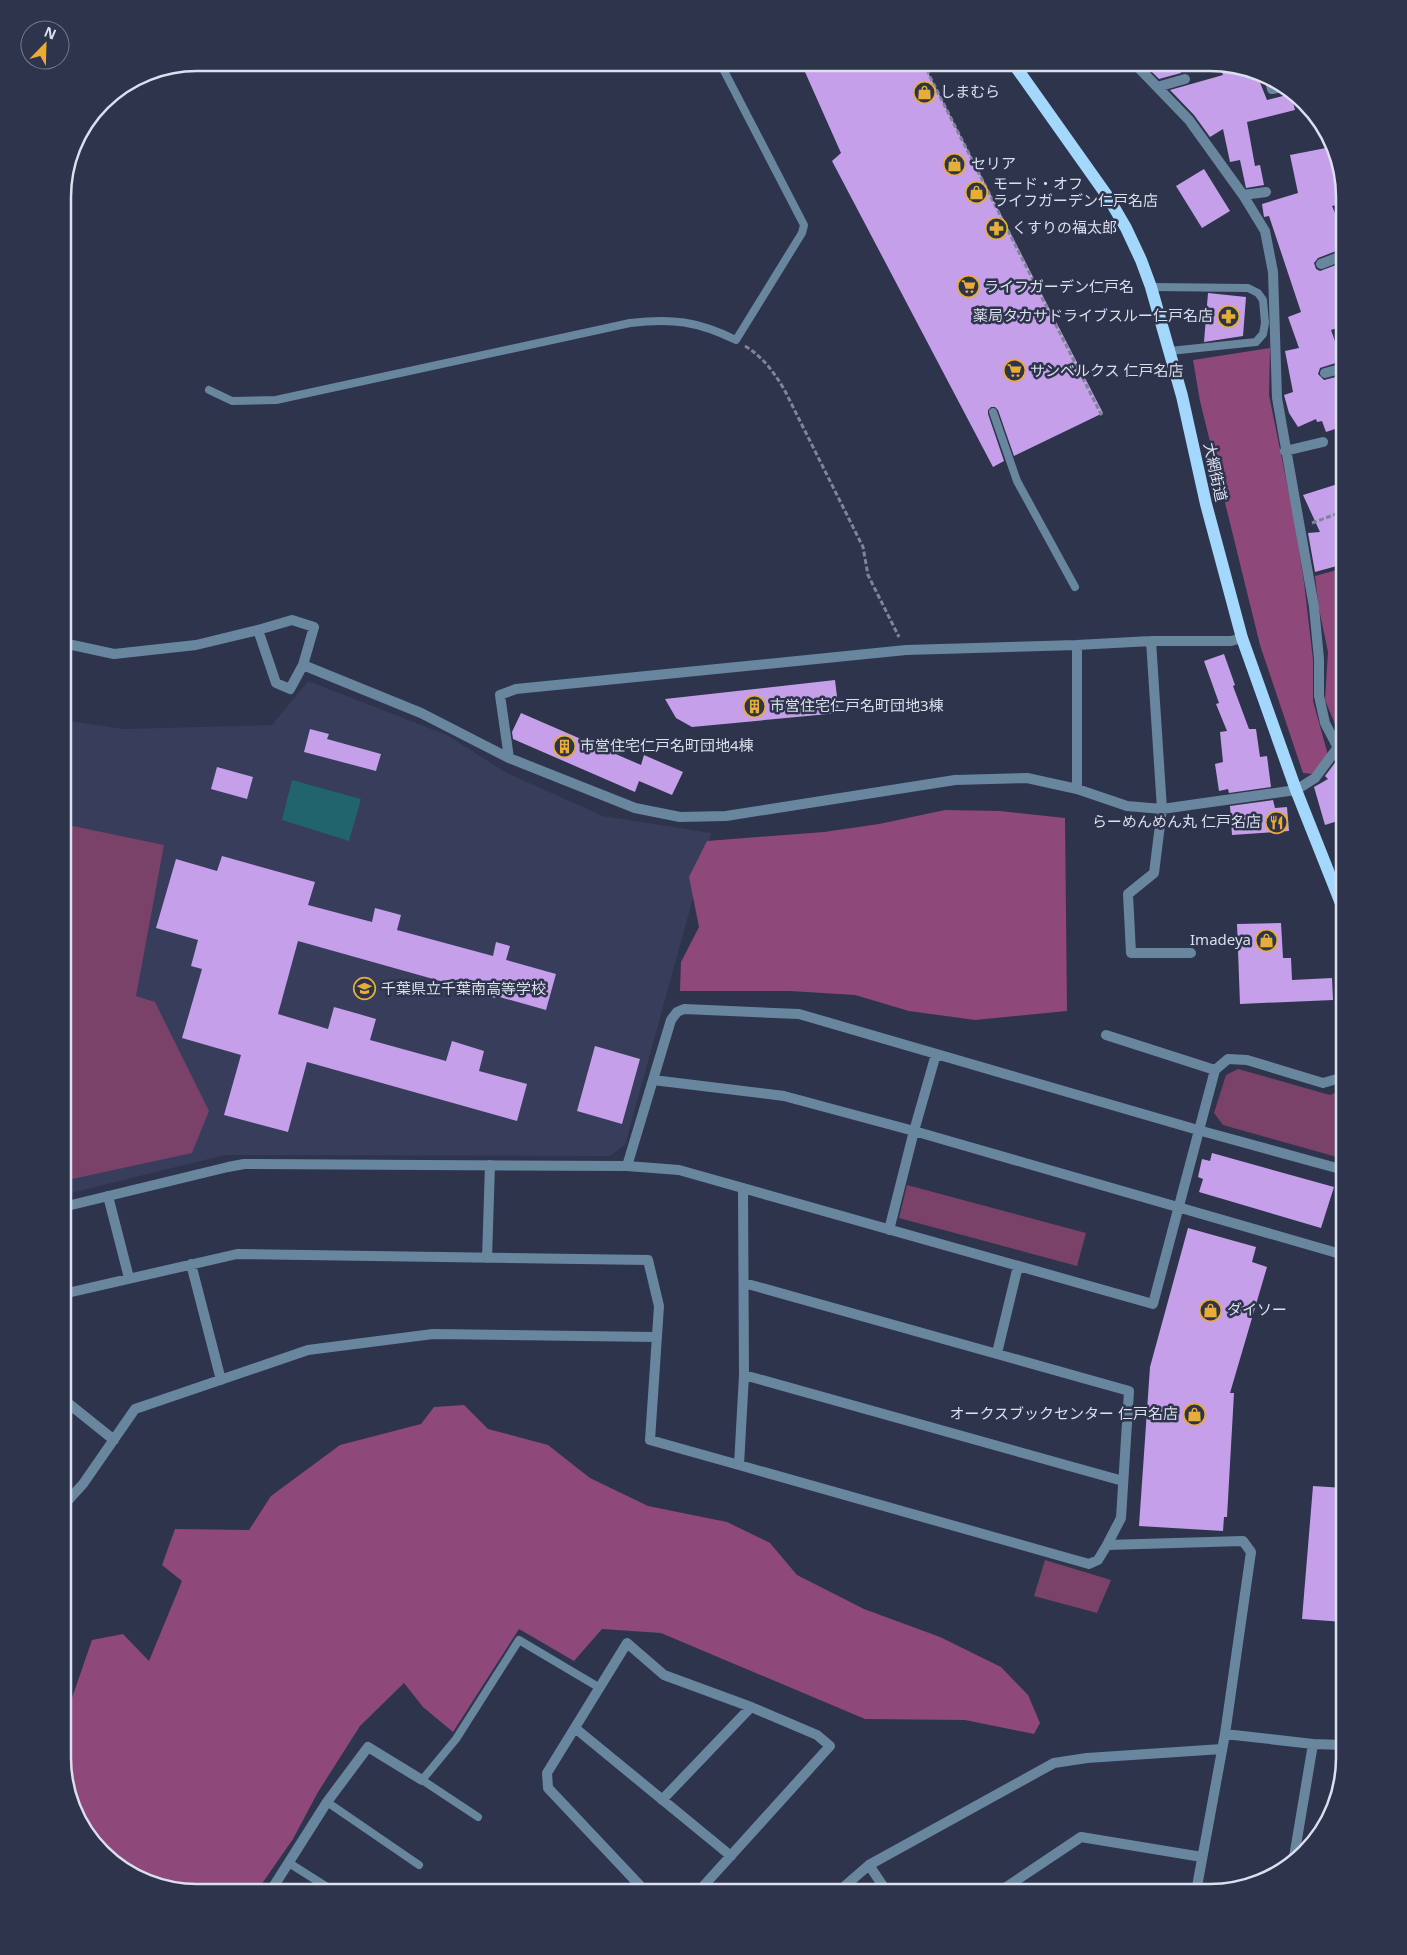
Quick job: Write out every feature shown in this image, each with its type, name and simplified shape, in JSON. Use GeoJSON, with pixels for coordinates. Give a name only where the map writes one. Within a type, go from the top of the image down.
{"type":"FeatureCollection","features":[{"type":"Feature","properties":{"kind":"main road","name":"大網街道"},"geometry":{"type":"LineString","coordinates":[[1019,72],[1108,197],[1126,228],[1151,287],[1182,396],[1206,504],[1242,638],[1296,790],[1336,891]]}},
{"type":"Feature","properties":{"kind":"street"},"geometry":{"type":"LineString","coordinates":[[1143,72],[1189,120],[1243,195],[1265,231],[1274,272],[1277,398],[1314,607],[1319,696],[1326,723],[1336,744]]}},
{"type":"Feature","properties":{"kind":"street"},"geometry":{"type":"LineString","coordinates":[[1157,87],[1185,79]]}},
{"type":"Feature","properties":{"kind":"street"},"geometry":{"type":"LineString","coordinates":[[1243,195],[1266,192]]}},
{"type":"Feature","properties":{"kind":"street"},"geometry":{"type":"LineString","coordinates":[[1321,264],[1336,258]]}},
{"type":"Feature","properties":{"kind":"street"},"geometry":{"type":"LineString","coordinates":[[1325,373],[1336,370]]}},
{"type":"Feature","properties":{"kind":"street"},"geometry":{"type":"LineString","coordinates":[[1286,451],[1323,442]]}},
{"type":"Feature","properties":{"kind":"street"},"geometry":{"type":"LineString","coordinates":[[72,645],[114,654],[196,645],[292,620],[314,627],[302,665],[290,689],[276,683],[258,630]]}},
{"type":"Feature","properties":{"kind":"street"},"geometry":{"type":"LineString","coordinates":[[508,758],[500,695],[516,689],[906,650],[1077,646],[1151,641],[1231,641],[1242,638]]}},
{"type":"Feature","properties":{"kind":"street"},"geometry":{"type":"LineString","coordinates":[[1151,641],[1162,809],[1154,873],[1128,894],[1131,953],[1191,953]]}},
{"type":"Feature","properties":{"kind":"street"},"geometry":{"type":"LineString","coordinates":[[1077,646],[1077,789]]}},
{"type":"Feature","properties":{"kind":"street"},"geometry":{"type":"LineString","coordinates":[[302,665],[421,713],[508,758],[635,808],[680,817],[735,814],[955,780],[1026,778],[1077,789],[1127,806],[1162,809],[1296,790],[1315,778],[1336,751]]}},
{"type":"Feature","properties":{"kind":"street"},"geometry":{"type":"LineString","coordinates":[[627,1166],[671,1020],[677,1012],[684,1009],[799,1014],[1198,1130],[1336,1168]]}},
{"type":"Feature","properties":{"kind":"street"},"geometry":{"type":"LineString","coordinates":[[1106,1035],[1215,1070]]}},
{"type":"Feature","properties":{"kind":"street"},"geometry":{"type":"LineString","coordinates":[[889,1230],[936,1054]]}},
{"type":"Feature","properties":{"kind":"street"},"geometry":{"type":"LineString","coordinates":[[71,1205],[244,1164],[627,1166],[679,1170],[1153,1304],[1215,1070],[1228,1059],[1247,1060],[1323,1083],[1336,1081]]}},
{"type":"Feature","properties":{"kind":"street"},"geometry":{"type":"LineString","coordinates":[[653,1080],[784,1096],[914,1131],[1336,1253]]}},
{"type":"Feature","properties":{"kind":"street"},"geometry":{"type":"LineString","coordinates":[[487,1258],[490,1165]]}},
{"type":"Feature","properties":{"kind":"street"},"geometry":{"type":"LineString","coordinates":[[739,1466],[744,1375],[742,1188]]}},
{"type":"Feature","properties":{"kind":"street"},"geometry":{"type":"LineString","coordinates":[[108,1196],[128,1278]]}},
{"type":"Feature","properties":{"kind":"street"},"geometry":{"type":"LineString","coordinates":[[71,1292],[237,1254],[648,1260],[659,1306],[650,1440],[1089,1564],[1098,1560],[1108,1546],[1121,1518],[1129,1391],[744,1283]]}},
{"type":"Feature","properties":{"kind":"street"},"geometry":{"type":"LineString","coordinates":[[191,1264],[221,1380]]}},
{"type":"Feature","properties":{"kind":"street"},"geometry":{"type":"LineString","coordinates":[[997,1353],[1018,1266]]}},
{"type":"Feature","properties":{"kind":"street"},"geometry":{"type":"LineString","coordinates":[[71,1496],[83,1484],[136,1409],[308,1350],[433,1334],[657,1337]]}},
{"type":"Feature","properties":{"kind":"street"},"geometry":{"type":"LineString","coordinates":[[744,1375],[1123,1482]]}},
{"type":"Feature","properties":{"kind":"street"},"geometry":{"type":"LineString","coordinates":[[71,1406],[114,1440]]}},
{"type":"Feature","properties":{"kind":"street"},"geometry":{"type":"LineString","coordinates":[[1108,1546],[1243,1541],[1251,1552],[1225,1734],[1197,1884]]}},
{"type":"Feature","properties":{"kind":"street"},"geometry":{"type":"LineString","coordinates":[[638,1883],[548,1788],[548,1773],[627,1643],[664,1675],[751,1707],[817,1735],[830,1746],[706,1884]]}},
{"type":"Feature","properties":{"kind":"street"},"geometry":{"type":"LineString","coordinates":[[662,1800],[751,1707]]}},
{"type":"Feature","properties":{"kind":"street"},"geometry":{"type":"LineString","coordinates":[[575,1728],[731,1856]]}},
{"type":"Feature","properties":{"kind":"street"},"geometry":{"type":"LineString","coordinates":[[1225,1734],[1336,1745]]}},
{"type":"Feature","properties":{"kind":"street"},"geometry":{"type":"LineString","coordinates":[[1295,1850],[1313,1744]]}},
{"type":"Feature","properties":{"kind":"street"},"geometry":{"type":"LineString","coordinates":[[276,1883],[327,1802],[368,1747],[422,1780]]}},
{"type":"Feature","properties":{"kind":"street"},"geometry":{"type":"LineString","coordinates":[[848,1884],[869,1865],[1054,1763],[1087,1758],[1222,1749]]}},
{"type":"Feature","properties":{"kind":"street"},"geometry":{"type":"LineString","coordinates":[[1010,1884],[1081,1837],[1202,1857]]}},
{"type":"Feature","properties":{"kind":"street"},"geometry":{"type":"LineString","coordinates":[[869,1865],[881,1884]]}},
{"type":"Feature","properties":{"kind":"lane"},"geometry":{"type":"LineString","coordinates":[[209,390],[232,401],[276,400],[630,323],[660,320],[697,325],[736,340],[802,233],[804,225],[724,72]]}},
{"type":"Feature","properties":{"kind":"lane"},"geometry":{"type":"LineString","coordinates":[[1151,287],[1248,288],[1258,294],[1263,300],[1265,323],[1263,334],[1256,342],[1170,351]]}},
{"type":"Feature","properties":{"kind":"lane"},"geometry":{"type":"LineString","coordinates":[[993,412],[1017,481],[1075,586]]}},
{"type":"Feature","properties":{"kind":"lane"},"geometry":{"type":"LineString","coordinates":[[478,1817],[422,1780],[456,1739],[519,1640],[600,1688]]}},
{"type":"Feature","properties":{"kind":"lane"},"geometry":{"type":"LineString","coordinates":[[327,1802],[419,1865]]}},
{"type":"Feature","properties":{"kind":"lane"},"geometry":{"type":"LineString","coordinates":[[289,1863],[321,1883]]}},
{"type":"Feature","properties":{"kind":"path"},"geometry":{"type":"LineString","coordinates":[[927,72],[1102,416]]}},
{"type":"Feature","properties":{"kind":"path"},"geometry":{"type":"LineString","coordinates":[[736,340],[755,352],[771,368],[784,389],[862,547],[868,575],[906,650]]}},
{"type":"Feature","properties":{"kind":"path"},"geometry":{"type":"LineString","coordinates":[[1300,527],[1336,514]]}},
{"type":"Feature","properties":{"kind":"shaded area"},"geometry":{"type":"Polygon","coordinates":[[[1270,348],[1269,395],[1293,513],[1304,582],[1313,660],[1313,701],[1328,755],[1312,774],[1303,773],[1260,645],[1200,401],[1193,360],[1270,348]]]}},
{"type":"Feature","properties":{"kind":"shaded area"},"geometry":{"type":"Polygon","coordinates":[[[1336,570],[1336,726],[1325,700],[1328,652],[1319,609],[1315,576],[1336,570]]]}},
{"type":"Feature","properties":{"kind":"shaded area","name":"千葉県立千葉南高等学校"},"geometry":{"type":"Polygon","coordinates":[[[308,681],[447,735],[507,773],[603,816],[711,833],[625,1145],[610,1156],[225,1155],[71,1193],[72,721],[124,729],[272,725],[308,681]]]}},
{"type":"Feature","properties":{"kind":"shaded area"},"geometry":{"type":"Polygon","coordinates":[[[292,780],[361,799],[349,841],[282,820],[292,780]]]}},
{"type":"Feature","properties":{"kind":"shaded area"},"geometry":{"type":"Polygon","coordinates":[[[945,810],[1000,811],[1065,818],[1067,1011],[975,1020],[909,1011],[855,995],[790,991],[680,991],[681,962],[699,927],[689,877],[707,841],[824,832],[879,824],[945,810]]]}},
{"type":"Feature","properties":{"kind":"shaded area"},"geometry":{"type":"Polygon","coordinates":[[[72,826],[164,845],[136,996],[155,1002],[209,1111],[192,1153],[71,1179],[72,826]]]}},
{"type":"Feature","properties":{"kind":"shaded area"},"geometry":{"type":"Polygon","coordinates":[[[1238,1069],[1330,1095],[1336,1092],[1336,1157],[1223,1125],[1214,1113],[1226,1075],[1238,1069]]]}},
{"type":"Feature","properties":{"kind":"shaded area"},"geometry":{"type":"Polygon","coordinates":[[[907,1185],[1086,1233],[1077,1266],[899,1218],[907,1185]]]}},
{"type":"Feature","properties":{"kind":"shaded area"},"geometry":{"type":"Polygon","coordinates":[[[464,1405],[488,1429],[548,1445],[590,1478],[648,1506],[727,1522],[770,1543],[797,1575],[864,1609],[940,1637],[1001,1667],[1028,1695],[1040,1723],[1034,1734],[965,1720],[865,1719],[661,1633],[602,1629],[574,1661],[519,1629],[453,1732],[423,1707],[404,1683],[360,1726],[318,1792],[293,1839],[262,1883],[189,1883],[173,1881],[157,1877],[134,1867],[108,1847],[88,1821],[81,1806],[72,1774],[71,1701],[92,1640],[123,1634],[149,1661],[182,1581],[162,1565],[175,1529],[249,1530],[271,1496],[340,1445],[421,1424],[434,1407],[464,1405]]]}},
{"type":"Feature","properties":{"kind":"shaded area"},"geometry":{"type":"Polygon","coordinates":[[[1045,1560],[1111,1580],[1097,1613],[1034,1596],[1045,1560]]]}},
{"type":"Feature","properties":{"kind":"building","name":"ライフガーデン仁戸名"},"geometry":{"type":"Polygon","coordinates":[[[805,72],[927,72],[1103,413],[1014,456],[998,410],[995,407],[991,407],[988,410],[988,414],[1004,461],[993,467],[832,161],[841,153],[805,72]]]}},
{"type":"Feature","properties":{"kind":"building"},"geometry":{"type":"Polygon","coordinates":[[[1152,72],[1181,73],[1159,79],[1152,72]]]}},
{"type":"Feature","properties":{"kind":"building"},"geometry":{"type":"Polygon","coordinates":[[[1222,72],[1234,74],[1260,82],[1267,100],[1284,96],[1293,103],[1295,110],[1247,122],[1255,166],[1260,165],[1264,185],[1246,188],[1240,160],[1230,162],[1223,129],[1210,137],[1194,115],[1170,90],[1223,75],[1222,72]]]}},
{"type":"Feature","properties":{"kind":"building"},"geometry":{"type":"Polygon","coordinates":[[[1326,148],[1335,181],[1336,205],[1332,206],[1336,215],[1336,251],[1318,258],[1314,263],[1316,269],[1320,271],[1336,265],[1336,328],[1331,330],[1336,344],[1336,363],[1320,368],[1318,374],[1324,380],[1336,377],[1336,429],[1326,432],[1322,421],[1317,422],[1316,419],[1298,427],[1289,413],[1284,395],[1293,392],[1285,351],[1299,348],[1288,317],[1301,312],[1269,216],[1264,217],[1262,204],[1298,193],[1290,155],[1326,148]]]}},
{"type":"Feature","properties":{"kind":"building"},"geometry":{"type":"Polygon","coordinates":[[[1204,169],[1230,211],[1202,228],[1176,186],[1204,169]]]}},
{"type":"Feature","properties":{"kind":"building"},"geometry":{"type":"Polygon","coordinates":[[[1208,293],[1246,297],[1243,336],[1204,342],[1208,293]]]}},
{"type":"Feature","properties":{"kind":"building"},"geometry":{"type":"Polygon","coordinates":[[[1336,485],[1336,566],[1315,572],[1308,533],[1320,532],[1303,495],[1336,485]]]}},
{"type":"Feature","properties":{"kind":"building"},"geometry":{"type":"Polygon","coordinates":[[[1224,654],[1235,685],[1233,686],[1249,729],[1256,729],[1260,757],[1267,756],[1271,787],[1229,793],[1228,789],[1219,791],[1215,764],[1223,762],[1220,732],[1227,731],[1216,704],[1219,703],[1204,661],[1224,654]]]}},
{"type":"Feature","properties":{"kind":"building","name":"市営住宅仁戸名町団地3棟"},"geometry":{"type":"Polygon","coordinates":[[[835,680],[839,713],[692,727],[676,718],[665,699],[835,680]]]}},
{"type":"Feature","properties":{"kind":"building","name":"市営住宅仁戸名町団地4棟"},"geometry":{"type":"Polygon","coordinates":[[[521,713],[641,765],[644,755],[683,772],[672,795],[639,781],[635,792],[513,739],[512,732],[521,713]]]}},
{"type":"Feature","properties":{"kind":"building"},"geometry":{"type":"Polygon","coordinates":[[[310,729],[329,734],[327,739],[381,754],[376,771],[304,752],[310,729]]]}},
{"type":"Feature","properties":{"kind":"building"},"geometry":{"type":"Polygon","coordinates":[[[1336,761],[1336,822],[1325,825],[1314,787],[1328,779],[1325,776],[1336,761]]]}},
{"type":"Feature","properties":{"kind":"building"},"geometry":{"type":"Polygon","coordinates":[[[217,767],[253,777],[247,799],[211,789],[217,767]]]}},
{"type":"Feature","properties":{"kind":"building"},"geometry":{"type":"Polygon","coordinates":[[[1273,800],[1275,808],[1287,807],[1289,831],[1232,835],[1230,806],[1273,800]]]}},
{"type":"Feature","properties":{"kind":"building"},"geometry":{"type":"Polygon","coordinates":[[[222,856],[315,882],[308,905],[372,922],[375,908],[401,915],[397,930],[493,956],[496,942],[510,946],[506,960],[556,974],[546,1010],[496,996],[495,998],[298,941],[278,1014],[328,1029],[334,1007],[376,1019],[370,1040],[446,1061],[452,1041],[484,1051],[479,1071],[527,1084],[517,1121],[307,1062],[288,1132],[224,1115],[241,1055],[182,1038],[202,969],[191,966],[198,940],[156,928],[176,859],[217,871],[222,856]]]}},
{"type":"Feature","properties":{"kind":"building"},"geometry":{"type":"Polygon","coordinates":[[[1281,923],[1283,958],[1291,958],[1292,980],[1332,978],[1333,1000],[1240,1004],[1237,924],[1281,923]]]}},
{"type":"Feature","properties":{"kind":"building"},"geometry":{"type":"Polygon","coordinates":[[[595,1046],[640,1059],[622,1124],[577,1111],[595,1046]]]}},
{"type":"Feature","properties":{"kind":"building"},"geometry":{"type":"Polygon","coordinates":[[[1212,1153],[1334,1187],[1321,1228],[1199,1192],[1203,1179],[1198,1177],[1202,1159],[1210,1161],[1212,1153]]]}},
{"type":"Feature","properties":{"kind":"building"},"geometry":{"type":"Polygon","coordinates":[[[1188,1228],[1256,1247],[1252,1262],[1267,1267],[1230,1393],[1234,1393],[1227,1517],[1224,1517],[1223,1531],[1139,1526],[1150,1367],[1188,1228]]]}},
{"type":"Feature","properties":{"kind":"building"},"geometry":{"type":"Polygon","coordinates":[[[1313,1486],[1336,1487],[1336,1621],[1302,1619],[1313,1486]]]}},
{"type":"Feature","properties":{"kind":"place","name":"しまむら"},"geometry":{"type":"Point","coordinates":[924,92]}},
{"type":"Feature","properties":{"kind":"place","name":"セリア"},"geometry":{"type":"Point","coordinates":[955,164]}},
{"type":"Feature","properties":{"kind":"place","name":"モード・オフ ライフガーデン仁戸名店"},"geometry":{"type":"Point","coordinates":[977,193]}},
{"type":"Feature","properties":{"kind":"place","name":"くすりの福太郎"},"geometry":{"type":"Point","coordinates":[996,228]}},
{"type":"Feature","properties":{"kind":"place","name":"ライフガーデン仁戸名"},"geometry":{"type":"Point","coordinates":[968,287]}},
{"type":"Feature","properties":{"kind":"place","name":"薬局タカサドライブスルー仁戸名店"},"geometry":{"type":"Point","coordinates":[1229,316]}},
{"type":"Feature","properties":{"kind":"place","name":"サンベルクス 仁戸名店"},"geometry":{"type":"Point","coordinates":[1014,371]}},
{"type":"Feature","properties":{"kind":"place","name":"市営住宅仁戸名町団地3棟"},"geometry":{"type":"Point","coordinates":[754,706]}},
{"type":"Feature","properties":{"kind":"place","name":"市営住宅仁戸名町団地4棟"},"geometry":{"type":"Point","coordinates":[564,746]}},
{"type":"Feature","properties":{"kind":"place","name":"らーめんめん丸 仁戸名店"},"geometry":{"type":"Point","coordinates":[1277,822]}},
{"type":"Feature","properties":{"kind":"place","name":"Imadeya"},"geometry":{"type":"Point","coordinates":[1267,940]}},
{"type":"Feature","properties":{"kind":"place","name":"千葉県立千葉南高等学校"},"geometry":{"type":"Point","coordinates":[365,989]}},
{"type":"Feature","properties":{"kind":"place","name":"ダイソー"},"geometry":{"type":"Point","coordinates":[1211,1310]}},
{"type":"Feature","properties":{"kind":"place","name":"オークスブックセンター 仁戸名店"},"geometry":{"type":"Point","coordinates":[1194,1414]}}]}
